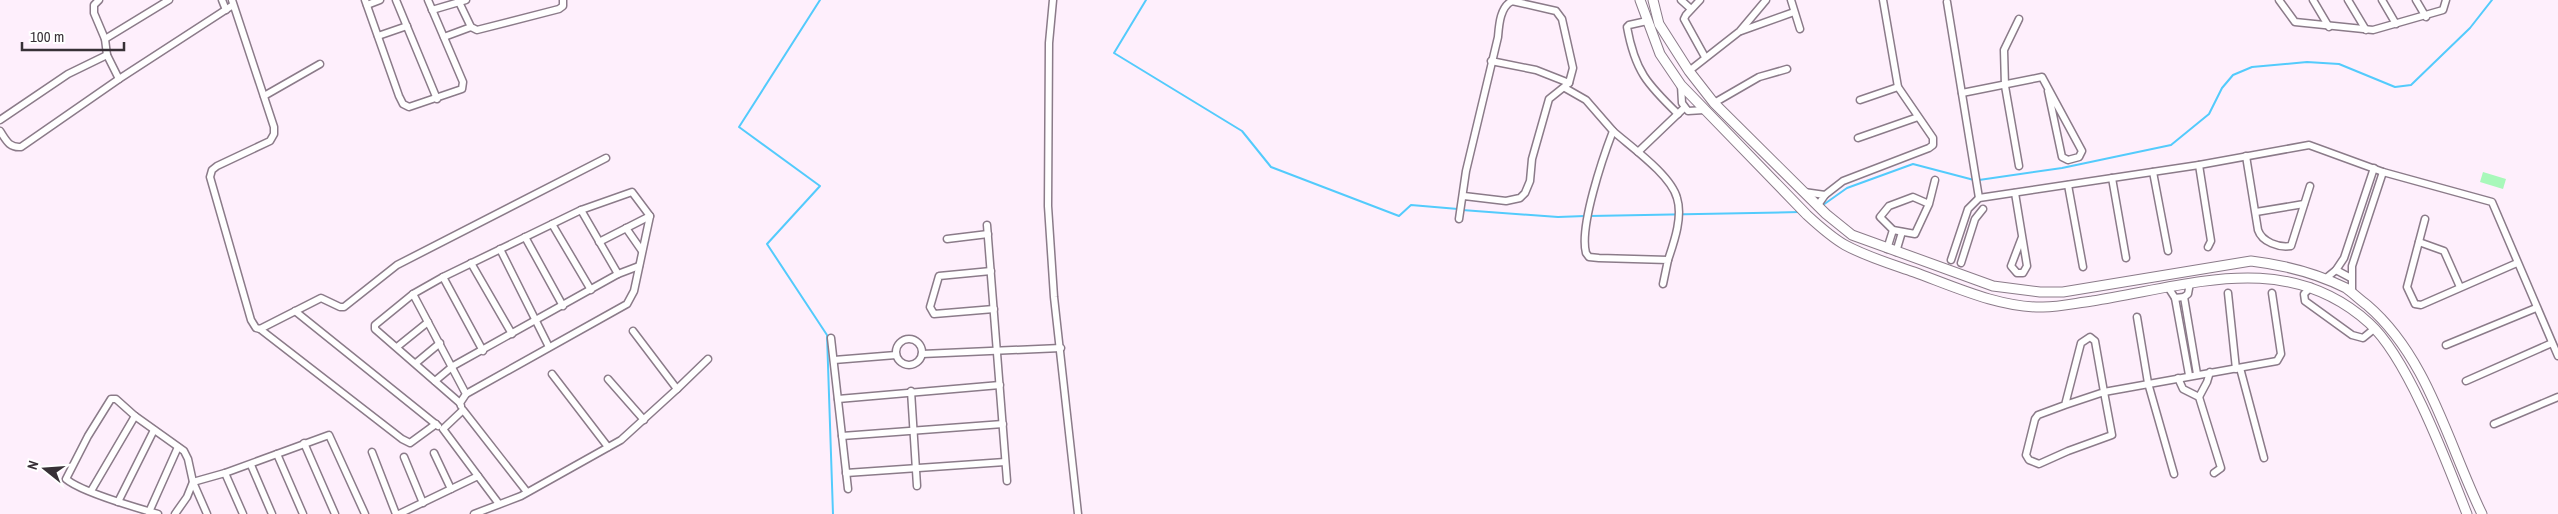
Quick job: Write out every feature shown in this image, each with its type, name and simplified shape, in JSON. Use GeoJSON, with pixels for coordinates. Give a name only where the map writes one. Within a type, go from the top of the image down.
{"type":"FeatureCollection","features":[{"type":"Feature","properties":{"kind":"street"},"geometry":{"type":"LineString","coordinates":[[98,0],[94,5],[94,13],[105,40],[106,56],[119,79]]}},
{"type":"Feature","properties":{"kind":"street"},"geometry":{"type":"LineString","coordinates":[[105,40],[169,0]]}},
{"type":"Feature","properties":{"kind":"street"},"geometry":{"type":"LineString","coordinates":[[222,0],[226,10]]}},
{"type":"Feature","properties":{"kind":"street"},"geometry":{"type":"LineString","coordinates":[[380,0],[366,2],[403,104],[409,107],[462,89],[463,82],[428,0]]}},
{"type":"Feature","properties":{"kind":"street"},"geometry":{"type":"LineString","coordinates":[[396,0],[437,99]]}},
{"type":"Feature","properties":{"kind":"street"},"geometry":{"type":"LineString","coordinates":[[432,10],[466,0]]}},
{"type":"Feature","properties":{"kind":"street"},"geometry":{"type":"LineString","coordinates":[[459,1],[470,27],[477,30],[558,9],[563,6],[563,0]]}},
{"type":"Feature","properties":{"kind":"street"},"geometry":{"type":"LineString","coordinates":[[1053,0],[1049,43],[1048,206],[1054,297],[1078,514]]}},
{"type":"Feature","properties":{"kind":"street"},"geometry":{"type":"LineString","coordinates":[[1640,0],[1646,21],[1660,54],[1681,85],[1807,215],[1828,234],[1855,250],[2008,304],[2030,307],[2061,306],[2227,278],[2264,277],[2311,287],[2344,305],[2374,328],[2402,368],[2420,404],[2468,514]]}},
{"type":"Feature","properties":{"kind":"street"},"geometry":{"type":"LineString","coordinates":[[1653,0],[1659,24],[1689,70],[1714,103],[1826,214],[1852,235],[1943,270],[2009,290],[2063,292],[2225,264],[2251,262],[2275,264],[2325,279],[2352,292],[2383,320],[2406,349],[2482,514]]}},
{"type":"Feature","properties":{"kind":"street"},"geometry":{"type":"LineString","coordinates":[[1681,0],[1691,9]]}},
{"type":"Feature","properties":{"kind":"street"},"geometry":{"type":"LineString","coordinates":[[1700,0],[1684,19],[1705,57]]}},
{"type":"Feature","properties":{"kind":"street"},"geometry":{"type":"LineString","coordinates":[[1689,70],[1740,31],[1766,0]]}},
{"type":"Feature","properties":{"kind":"street"},"geometry":{"type":"LineString","coordinates":[[1790,0],[1800,29]]}},
{"type":"Feature","properties":{"kind":"street"},"geometry":{"type":"LineString","coordinates":[[1819,206],[1825,195],[1843,181],[1933,145],[1934,138],[1898,87],[1883,0]]}},
{"type":"Feature","properties":{"kind":"street"},"geometry":{"type":"LineString","coordinates":[[2279,0],[2294,22],[2366,30],[2426,17],[2443,10],[2446,0]]}},
{"type":"Feature","properties":{"kind":"street"},"geometry":{"type":"LineString","coordinates":[[2313,0],[2329,27]]}},
{"type":"Feature","properties":{"kind":"street"},"geometry":{"type":"LineString","coordinates":[[2348,0],[2366,30]]}},
{"type":"Feature","properties":{"kind":"street"},"geometry":{"type":"LineString","coordinates":[[2382,0],[2396,24]]}},
{"type":"Feature","properties":{"kind":"street"},"geometry":{"type":"LineString","coordinates":[[2416,0],[2426,17]]}},
{"type":"Feature","properties":{"kind":"street"},"geometry":{"type":"LineString","coordinates":[[0,131],[10,145],[21,147],[119,79],[226,10],[233,2]]}},
{"type":"Feature","properties":{"kind":"street"},"geometry":{"type":"LineString","coordinates":[[233,2],[274,127],[274,134],[270,141],[218,166],[212,170],[210,177],[251,320],[254,326],[402,439],[410,443],[436,424]]}},
{"type":"Feature","properties":{"kind":"street"},"geometry":{"type":"LineString","coordinates":[[1460,215],[1465,179],[1498,37],[1500,18],[1508,4],[1520,2],[1556,11],[1562,19],[1573,61],[1567,85],[1549,99],[1532,159],[1530,181],[1525,193],[1520,198],[1506,201],[1463,199]]}},
{"type":"Feature","properties":{"kind":"street"},"geometry":{"type":"LineString","coordinates":[[1947,2],[1979,198]]}},
{"type":"Feature","properties":{"kind":"street"},"geometry":{"type":"LineString","coordinates":[[1740,31],[1794,12]]}},
{"type":"Feature","properties":{"kind":"street"},"geometry":{"type":"LineString","coordinates":[[2019,19],[2004,50],[2005,86],[2019,166]]}},
{"type":"Feature","properties":{"kind":"street"},"geometry":{"type":"LineString","coordinates":[[1646,21],[1627,27],[1636,59],[1643,78],[1678,114]]}},
{"type":"Feature","properties":{"kind":"street"},"geometry":{"type":"LineString","coordinates":[[378,36],[407,26]]}},
{"type":"Feature","properties":{"kind":"street"},"geometry":{"type":"LineString","coordinates":[[444,37],[470,27]]}},
{"type":"Feature","properties":{"kind":"street"},"geometry":{"type":"LineString","coordinates":[[0,120],[68,74],[106,56]]}},
{"type":"Feature","properties":{"kind":"street"},"geometry":{"type":"LineString","coordinates":[[1491,61],[1536,70],[1567,85],[1586,100],[1613,131],[1638,152],[1669,184],[1677,197],[1679,209],[1675,239],[1663,284]]}},
{"type":"Feature","properties":{"kind":"street"},"geometry":{"type":"LineString","coordinates":[[264,96],[320,64]]}},
{"type":"Feature","properties":{"kind":"street"},"geometry":{"type":"LineString","coordinates":[[1714,103],[1759,77],[1787,69]]}},
{"type":"Feature","properties":{"kind":"street"},"geometry":{"type":"LineString","coordinates":[[1962,93],[2005,86],[2042,77],[2082,151],[2079,157],[2068,160],[2062,157],[2048,91]]}},
{"type":"Feature","properties":{"kind":"street"},"geometry":{"type":"LineString","coordinates":[[1681,85],[1684,108]]}},
{"type":"Feature","properties":{"kind":"street"},"geometry":{"type":"LineString","coordinates":[[1860,100],[1898,87]]}},
{"type":"Feature","properties":{"kind":"street"},"geometry":{"type":"LineString","coordinates":[[1638,152],[1684,108]]}},
{"type":"Feature","properties":{"kind":"street"},"geometry":{"type":"LineString","coordinates":[[1684,108],[1688,111],[1704,110]]}},
{"type":"Feature","properties":{"kind":"street"},"geometry":{"type":"LineString","coordinates":[[1858,138],[1918,116]]}},
{"type":"Feature","properties":{"kind":"street"},"geometry":{"type":"LineString","coordinates":[[1613,131],[1590,208],[1584,249],[1589,257],[1668,260]]}},
{"type":"Feature","properties":{"kind":"street"},"geometry":{"type":"LineString","coordinates":[[1943,270],[1951,260],[1965,215],[1979,198],[2199,165],[2309,145],[2383,172],[2492,202],[2558,356]]}},
{"type":"Feature","properties":{"kind":"street"},"geometry":{"type":"LineString","coordinates":[[1753,159],[1763,152]]}},
{"type":"Feature","properties":{"kind":"street"},"geometry":{"type":"LineString","coordinates":[[2246,156],[2260,238],[2289,247],[2310,186]]}},
{"type":"Feature","properties":{"kind":"street"},"geometry":{"type":"LineString","coordinates":[[260,329],[322,298],[340,308],[344,307],[397,265],[606,158]]}},
{"type":"Feature","properties":{"kind":"street"},"geometry":{"type":"LineString","coordinates":[[1764,170],[1767,163],[1773,161]]}},
{"type":"Feature","properties":{"kind":"street"},"geometry":{"type":"LineString","coordinates":[[2199,165],[2210,241],[2208,247]]}},
{"type":"Feature","properties":{"kind":"street"},"geometry":{"type":"LineString","coordinates":[[2325,279],[2336,270],[2344,258],[2374,168]]}},
{"type":"Feature","properties":{"kind":"street"},"geometry":{"type":"LineString","coordinates":[[2153,172],[2168,252]]}},
{"type":"Feature","properties":{"kind":"street"},"geometry":{"type":"LineString","coordinates":[[2352,292],[2352,266],[2383,172]]}},
{"type":"Feature","properties":{"kind":"street"},"geometry":{"type":"LineString","coordinates":[[2112,178],[2126,258]]}},
{"type":"Feature","properties":{"kind":"street"},"geometry":{"type":"LineString","coordinates":[[1929,204],[1913,197],[1889,206],[1880,217],[1893,230],[1916,233],[1929,204],[1935,180]]}},
{"type":"Feature","properties":{"kind":"street"},"geometry":{"type":"LineString","coordinates":[[2068,185],[2083,267]]}},
{"type":"Feature","properties":{"kind":"street"},"geometry":{"type":"LineString","coordinates":[[527,492],[461,406],[416,363],[375,329],[374,325],[414,294],[443,277],[581,210],[631,192],[650,216]]}},
{"type":"Feature","properties":{"kind":"street"},"geometry":{"type":"LineString","coordinates":[[1804,192],[1825,195]]}},
{"type":"Feature","properties":{"kind":"street"},"geometry":{"type":"LineString","coordinates":[[2014,193],[2022,237],[2027,266],[2023,273],[2017,273],[2011,266],[2022,237]]}},
{"type":"Feature","properties":{"kind":"street"},"geometry":{"type":"LineString","coordinates":[[2256,212],[2304,204]]}},
{"type":"Feature","properties":{"kind":"street"},"geometry":{"type":"LineString","coordinates":[[1962,276],[1961,262],[1975,219],[1983,209]]}},
{"type":"Feature","properties":{"kind":"street"},"geometry":{"type":"LineString","coordinates":[[581,210],[618,274]]}},
{"type":"Feature","properties":{"kind":"street"},"geometry":{"type":"LineString","coordinates":[[1965,215],[1975,219]]}},
{"type":"Feature","properties":{"kind":"street"},"geometry":{"type":"LineString","coordinates":[[599,242],[650,216]]}},
{"type":"Feature","properties":{"kind":"street"},"geometry":{"type":"LineString","coordinates":[[442,430],[461,406],[466,394],[627,304],[634,291],[650,216]]}},
{"type":"Feature","properties":{"kind":"street"},"geometry":{"type":"LineString","coordinates":[[2425,219],[2407,287],[2415,304],[2422,305],[2517,264]]}},
{"type":"Feature","properties":{"kind":"street"},"geometry":{"type":"LineString","coordinates":[[552,224],[591,290]]}},
{"type":"Feature","properties":{"kind":"street"},"geometry":{"type":"LineString","coordinates":[[987,225],[1007,481]]}},
{"type":"Feature","properties":{"kind":"street"},"geometry":{"type":"LineString","coordinates":[[626,228],[642,251]]}},
{"type":"Feature","properties":{"kind":"street"},"geometry":{"type":"LineString","coordinates":[[1891,251],[1893,230]]}},
{"type":"Feature","properties":{"kind":"street"},"geometry":{"type":"LineString","coordinates":[[1891,251],[1902,232]]}},
{"type":"Feature","properties":{"kind":"street"},"geometry":{"type":"LineString","coordinates":[[947,239],[988,234]]}},
{"type":"Feature","properties":{"kind":"street"},"geometry":{"type":"LineString","coordinates":[[525,237],[563,306]]}},
{"type":"Feature","properties":{"kind":"street"},"geometry":{"type":"LineString","coordinates":[[2418,242],[2444,251],[2460,287]]}},
{"type":"Feature","properties":{"kind":"street"},"geometry":{"type":"LineString","coordinates":[[500,249],[549,347]]}},
{"type":"Feature","properties":{"kind":"street"},"geometry":{"type":"LineString","coordinates":[[1951,260],[1961,262]]}},
{"type":"Feature","properties":{"kind":"street"},"geometry":{"type":"LineString","coordinates":[[471,263],[512,334]]}},
{"type":"Feature","properties":{"kind":"street"},"geometry":{"type":"LineString","coordinates":[[2225,264],[2227,278]]}},
{"type":"Feature","properties":{"kind":"street"},"geometry":{"type":"LineString","coordinates":[[435,381],[452,366],[483,351],[536,319],[563,306],[618,274],[639,266]]}},
{"type":"Feature","properties":{"kind":"street"},"geometry":{"type":"LineString","coordinates":[[991,270],[939,276],[930,307],[934,314],[994,309]]}},
{"type":"Feature","properties":{"kind":"street"},"geometry":{"type":"LineString","coordinates":[[2336,270],[2351,278]]}},
{"type":"Feature","properties":{"kind":"street"},"geometry":{"type":"LineString","coordinates":[[443,277],[483,351]]}},
{"type":"Feature","properties":{"kind":"street"},"geometry":{"type":"LineString","coordinates":[[2175,298],[2184,297],[2188,294],[2190,283]]}},
{"type":"Feature","properties":{"kind":"street"},"geometry":{"type":"LineString","coordinates":[[2168,287],[2175,298],[2193,375]]}},
{"type":"Feature","properties":{"kind":"street"},"geometry":{"type":"LineString","coordinates":[[2311,287],[2304,294],[2305,301],[2352,335],[2364,338],[2374,328]]}},
{"type":"Feature","properties":{"kind":"street"},"geometry":{"type":"LineString","coordinates":[[2065,405],[2081,343],[2090,337],[2095,341],[2104,392],[2112,435],[2035,464],[2026,455],[2035,419],[2038,415],[2104,392],[2277,361],[2280,354],[2272,293]]}},
{"type":"Feature","properties":{"kind":"street"},"geometry":{"type":"LineString","coordinates":[[414,294],[466,394]]}},
{"type":"Feature","properties":{"kind":"street"},"geometry":{"type":"LineString","coordinates":[[2228,294],[2238,369],[2264,458]]}},
{"type":"Feature","properties":{"kind":"street"},"geometry":{"type":"LineString","coordinates":[[2184,297],[2193,375]]}},
{"type":"Feature","properties":{"kind":"street"},"geometry":{"type":"LineString","coordinates":[[2446,345],[2536,308]]}},
{"type":"Feature","properties":{"kind":"street"},"geometry":{"type":"LineString","coordinates":[[294,311],[436,424],[500,504]]}},
{"type":"Feature","properties":{"kind":"street"},"geometry":{"type":"LineString","coordinates":[[2137,317],[2148,383],[2174,474]]}},
{"type":"Feature","properties":{"kind":"street"},"geometry":{"type":"LineString","coordinates":[[397,347],[428,322]]}},
{"type":"Feature","properties":{"kind":"street"},"geometry":{"type":"LineString","coordinates":[[633,331],[677,389]]}},
{"type":"Feature","properties":{"kind":"street"},"geometry":{"type":"LineString","coordinates":[[831,338],[848,489]]}},
{"type":"Feature","properties":{"kind":"street"},"geometry":{"type":"LineString","coordinates":[[908,339],[920,345],[922,354],[918,362],[910,366],[901,363],[896,355],[897,346],[908,339]]}},
{"type":"Feature","properties":{"kind":"street"},"geometry":{"type":"LineString","coordinates":[[416,363],[440,343]]}},
{"type":"Feature","properties":{"kind":"street"},"geometry":{"type":"LineString","coordinates":[[2466,381],[2552,343]]}},
{"type":"Feature","properties":{"kind":"street"},"geometry":{"type":"LineString","coordinates":[[922,354],[1061,348]]}},
{"type":"Feature","properties":{"kind":"street"},"geometry":{"type":"LineString","coordinates":[[834,360],[896,355]]}},
{"type":"Feature","properties":{"kind":"street"},"geometry":{"type":"LineString","coordinates":[[474,514],[527,492],[621,440],[708,359]]}},
{"type":"Feature","properties":{"kind":"street"},"geometry":{"type":"LineString","coordinates":[[2199,397],[2208,382],[2210,372]]}},
{"type":"Feature","properties":{"kind":"street"},"geometry":{"type":"LineString","coordinates":[[552,374],[608,447]]}},
{"type":"Feature","properties":{"kind":"street"},"geometry":{"type":"LineString","coordinates":[[2178,378],[2183,389],[2199,397],[2220,468],[2214,473]]}},
{"type":"Feature","properties":{"kind":"street"},"geometry":{"type":"LineString","coordinates":[[608,379],[644,420]]}},
{"type":"Feature","properties":{"kind":"street"},"geometry":{"type":"LineString","coordinates":[[838,399],[911,391],[1000,385]]}},
{"type":"Feature","properties":{"kind":"street"},"geometry":{"type":"LineString","coordinates":[[911,391],[917,486]]}},
{"type":"Feature","properties":{"kind":"street"},"geometry":{"type":"LineString","coordinates":[[2494,424],[2558,397]]}},
{"type":"Feature","properties":{"kind":"street"},"geometry":{"type":"LineString","coordinates":[[158,514],[118,502],[68,481],[66,476],[111,399],[116,399],[135,416],[178,447],[188,459],[193,482],[207,514]]}},
{"type":"Feature","properties":{"kind":"street"},"geometry":{"type":"LineString","coordinates":[[91,491],[135,416]]}},
{"type":"Feature","properties":{"kind":"street"},"geometry":{"type":"LineString","coordinates":[[842,436],[913,429],[1003,424]]}},
{"type":"Feature","properties":{"kind":"street"},"geometry":{"type":"LineString","coordinates":[[118,502],[154,430]]}},
{"type":"Feature","properties":{"kind":"street"},"geometry":{"type":"LineString","coordinates":[[193,482],[251,465],[304,443],[330,436],[365,514]]}},
{"type":"Feature","properties":{"kind":"street"},"geometry":{"type":"LineString","coordinates":[[304,443],[334,514]]}},
{"type":"Feature","properties":{"kind":"street"},"geometry":{"type":"LineString","coordinates":[[148,512],[178,447]]}},
{"type":"Feature","properties":{"kind":"street"},"geometry":{"type":"LineString","coordinates":[[372,452],[397,514],[478,476]]}},
{"type":"Feature","properties":{"kind":"street"},"geometry":{"type":"LineString","coordinates":[[434,453],[450,489]]}},
{"type":"Feature","properties":{"kind":"street"},"geometry":{"type":"LineString","coordinates":[[277,454],[303,514]]}},
{"type":"Feature","properties":{"kind":"street"},"geometry":{"type":"LineString","coordinates":[[404,457],[423,503]]}},
{"type":"Feature","properties":{"kind":"street"},"geometry":{"type":"LineString","coordinates":[[846,473],[1006,462]]}},
{"type":"Feature","properties":{"kind":"street"},"geometry":{"type":"LineString","coordinates":[[251,465],[272,514]]}},
{"type":"Feature","properties":{"kind":"street"},"geometry":{"type":"LineString","coordinates":[[225,473],[243,514]]}},
{"type":"Feature","properties":{"kind":"street"},"geometry":{"type":"LineString","coordinates":[[175,514],[187,498],[193,482]]}},
{"type":"Feature","properties":{"kind":"green space"},"geometry":{"type":"Polygon","coordinates":[[[2483,172],[2506,179],[2503,189],[2480,182],[2483,172]]]}},
{"type":"Feature","properties":{"kind":"waterway"},"geometry":{"type":"LineString","coordinates":[[820,0],[739,127],[820,186],[767,244],[827,335],[833,514]]}},
{"type":"Feature","properties":{"kind":"waterway"},"geometry":{"type":"LineString","coordinates":[[1146,0],[1114,53],[1242,131],[1271,167],[1399,216],[1411,205],[1458,209]]}},
{"type":"Feature","properties":{"kind":"waterway"},"geometry":{"type":"LineString","coordinates":[[1979,180],[2062,168],[2171,145],[2209,114],[2222,88],[2233,75],[2252,67],[2307,62],[2339,64],[2395,87],[2411,85],[2470,28],[2492,0]]}},
{"type":"Feature","properties":{"kind":"waterway"},"geometry":{"type":"LineString","coordinates":[[1823,205],[1847,188],[1913,164],[1974,180]]}},
{"type":"Feature","properties":{"kind":"waterway"},"geometry":{"type":"LineString","coordinates":[[1462,210],[1558,217],[1585,216]]}},
{"type":"Feature","properties":{"kind":"waterway"},"geometry":{"type":"LineString","coordinates":[[1590,216],[1800,212]]}}]}
